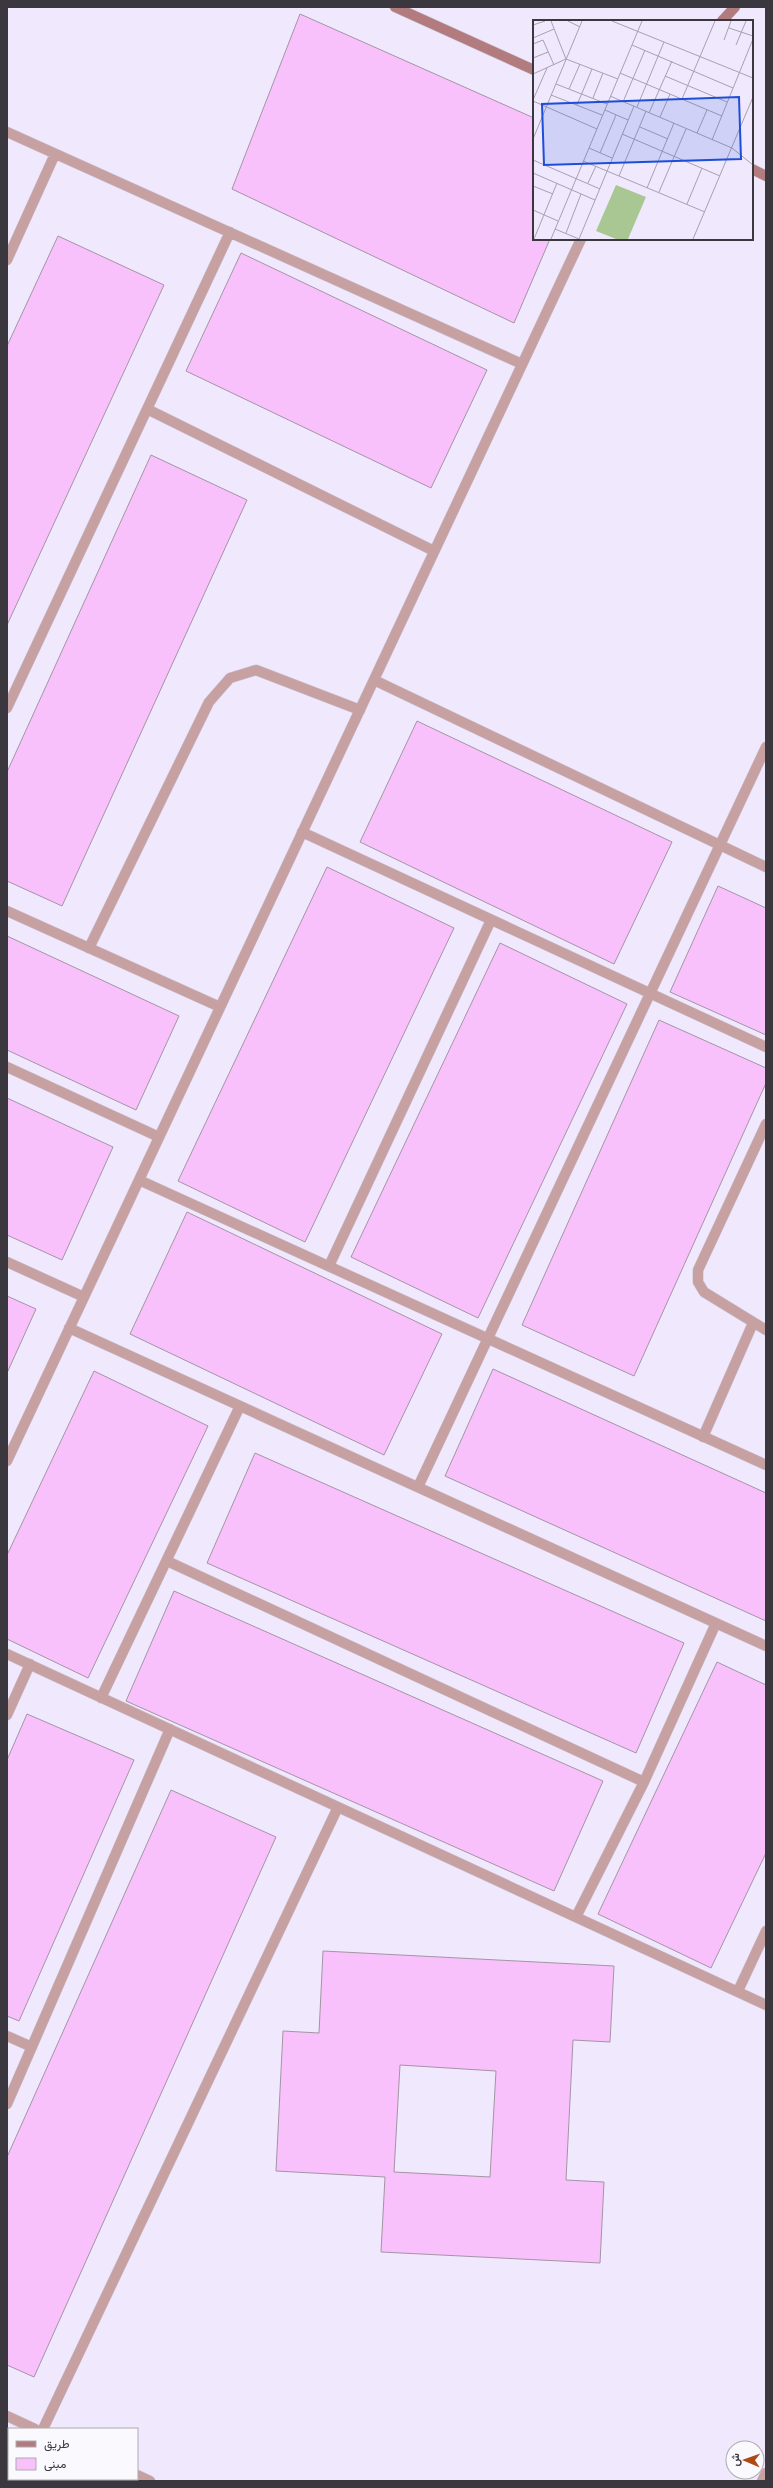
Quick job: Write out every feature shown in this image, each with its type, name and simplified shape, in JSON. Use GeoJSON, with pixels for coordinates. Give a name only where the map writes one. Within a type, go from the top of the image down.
{"type":"FeatureCollection","features":[{"type":"Feature","properties":{"kind":"street"},"geometry":{"type":"LineString","coordinates":[[395,7],[533,70]]}},
{"type":"Feature","properties":{"kind":"street"},"geometry":{"type":"LineString","coordinates":[[723,20],[735,7]]}},
{"type":"Feature","properties":{"kind":"street"},"geometry":{"type":"LineString","coordinates":[[7,132],[522,364]]}},
{"type":"Feature","properties":{"kind":"street"},"geometry":{"type":"LineString","coordinates":[[7,260],[55,154]]}},
{"type":"Feature","properties":{"kind":"street"},"geometry":{"type":"LineString","coordinates":[[753,170],[766,176]]}},
{"type":"Feature","properties":{"kind":"street"},"geometry":{"type":"LineString","coordinates":[[7,708],[230,232]]}},
{"type":"Feature","properties":{"kind":"street"},"geometry":{"type":"LineString","coordinates":[[7,1461],[581,240]]}},
{"type":"Feature","properties":{"kind":"street"},"geometry":{"type":"LineString","coordinates":[[147,409],[434,551]]}},
{"type":"Feature","properties":{"kind":"street"},"geometry":{"type":"LineString","coordinates":[[89,948],[209,702],[230,678],[256,670],[360,710]]}},
{"type":"Feature","properties":{"kind":"street"},"geometry":{"type":"LineString","coordinates":[[374,680],[766,867]]}},
{"type":"Feature","properties":{"kind":"street"},"geometry":{"type":"LineString","coordinates":[[418,1487],[766,748]]}},
{"type":"Feature","properties":{"kind":"street"},"geometry":{"type":"LineString","coordinates":[[302,832],[766,1047]]}},
{"type":"Feature","properties":{"kind":"street"},"geometry":{"type":"LineString","coordinates":[[7,911],[220,1007]]}},
{"type":"Feature","properties":{"kind":"street"},"geometry":{"type":"LineString","coordinates":[[329,1266],[491,920]]}},
{"type":"Feature","properties":{"kind":"street"},"geometry":{"type":"LineString","coordinates":[[7,1067],[159,1137]]}},
{"type":"Feature","properties":{"kind":"street"},"geometry":{"type":"LineString","coordinates":[[766,1124],[698,1270],[698,1282],[704,1292],[766,1330]]}},
{"type":"Feature","properties":{"kind":"street"},"geometry":{"type":"LineString","coordinates":[[139,1180],[766,1465]]}},
{"type":"Feature","properties":{"kind":"street"},"geometry":{"type":"LineString","coordinates":[[7,1262],[84,1297]]}},
{"type":"Feature","properties":{"kind":"street"},"geometry":{"type":"LineString","coordinates":[[703,1437],[752,1322]]}},
{"type":"Feature","properties":{"kind":"street"},"geometry":{"type":"LineString","coordinates":[[69,1328],[766,1646]]}},
{"type":"Feature","properties":{"kind":"street"},"geometry":{"type":"LineString","coordinates":[[101,1698],[240,1406]]}},
{"type":"Feature","properties":{"kind":"street"},"geometry":{"type":"LineString","coordinates":[[167,1561],[644,1782]]}},
{"type":"Feature","properties":{"kind":"street"},"geometry":{"type":"LineString","coordinates":[[576,1917],[644,1782],[716,1623]]}},
{"type":"Feature","properties":{"kind":"street"},"geometry":{"type":"LineString","coordinates":[[7,1654],[766,2005]]}},
{"type":"Feature","properties":{"kind":"street"},"geometry":{"type":"LineString","coordinates":[[7,1715],[30,1664]]}},
{"type":"Feature","properties":{"kind":"street"},"geometry":{"type":"LineString","coordinates":[[7,2104],[170,1729]]}},
{"type":"Feature","properties":{"kind":"street"},"geometry":{"type":"LineString","coordinates":[[43,2428],[338,1807]]}},
{"type":"Feature","properties":{"kind":"street"},"geometry":{"type":"LineString","coordinates":[[738,1992],[766,1931]]}},
{"type":"Feature","properties":{"kind":"street"},"geometry":{"type":"LineString","coordinates":[[7,2036],[32,2047]]}},
{"type":"Feature","properties":{"kind":"street"},"geometry":{"type":"LineString","coordinates":[[7,2416],[33,2428]]}},
{"type":"Feature","properties":{"kind":"street"},"geometry":{"type":"LineString","coordinates":[[762,2481],[766,2473]]}},
{"type":"Feature","properties":{"kind":"street"},"geometry":{"type":"LineString","coordinates":[[138,2475],[150,2481]]}},
{"type":"Feature","properties":{"kind":"building"},"geometry":{"type":"Polygon","coordinates":[[[300,14],[533,118],[533,240],[550,240],[514,323],[232,189],[300,14]]]}},
{"type":"Feature","properties":{"kind":"building"},"geometry":{"type":"Polygon","coordinates":[[[58,236],[164,285],[7,625],[7,346],[58,236]]]}},
{"type":"Feature","properties":{"kind":"building"},"geometry":{"type":"Polygon","coordinates":[[[241,253],[487,370],[431,488],[186,371],[241,253]]]}},
{"type":"Feature","properties":{"kind":"building"},"geometry":{"type":"Polygon","coordinates":[[[151,455],[247,500],[62,906],[7,881],[7,772],[151,455]]]}},
{"type":"Feature","properties":{"kind":"building"},"geometry":{"type":"Polygon","coordinates":[[[417,721],[672,842],[614,964],[360,842],[417,721]]]}},
{"type":"Feature","properties":{"kind":"building"},"geometry":{"type":"Polygon","coordinates":[[[327,867],[454,928],[305,1242],[178,1181],[327,867]]]}},
{"type":"Feature","properties":{"kind":"building"},"geometry":{"type":"Polygon","coordinates":[[[718,886],[766,908],[766,1035],[670,992],[718,886]]]}},
{"type":"Feature","properties":{"kind":"building"},"geometry":{"type":"Polygon","coordinates":[[[7,936],[179,1016],[136,1110],[7,1050],[7,936]]]}},
{"type":"Feature","properties":{"kind":"building"},"geometry":{"type":"Polygon","coordinates":[[[500,943],[627,1004],[478,1318],[351,1257],[500,943]]]}},
{"type":"Feature","properties":{"kind":"building"},"geometry":{"type":"Polygon","coordinates":[[[659,1020],[766,1068],[766,1083],[634,1376],[522,1325],[659,1020]]]}},
{"type":"Feature","properties":{"kind":"building"},"geometry":{"type":"Polygon","coordinates":[[[7,1098],[113,1147],[62,1260],[7,1235],[7,1098]]]}},
{"type":"Feature","properties":{"kind":"building"},"geometry":{"type":"Polygon","coordinates":[[[187,1212],[442,1334],[384,1455],[130,1334],[187,1212]]]}},
{"type":"Feature","properties":{"kind":"building"},"geometry":{"type":"Polygon","coordinates":[[[7,1296],[36,1309],[7,1373],[7,1296]]]}},
{"type":"Feature","properties":{"kind":"building"},"geometry":{"type":"Polygon","coordinates":[[[493,1369],[766,1493],[766,1621],[445,1476],[493,1369]]]}},
{"type":"Feature","properties":{"kind":"building"},"geometry":{"type":"Polygon","coordinates":[[[94,1371],[208,1426],[88,1678],[7,1639],[7,1555],[94,1371]]]}},
{"type":"Feature","properties":{"kind":"building"},"geometry":{"type":"Polygon","coordinates":[[[255,1453],[684,1643],[636,1753],[207,1563],[255,1453]]]}},
{"type":"Feature","properties":{"kind":"building"},"geometry":{"type":"Polygon","coordinates":[[[174,1591],[603,1781],[554,1891],[126,1701],[174,1591]]]}},
{"type":"Feature","properties":{"kind":"building"},"geometry":{"type":"Polygon","coordinates":[[[717,1662],[766,1685],[766,1853],[711,1968],[598,1914],[717,1662]]]}},
{"type":"Feature","properties":{"kind":"building"},"geometry":{"type":"Polygon","coordinates":[[[27,1714],[134,1760],[19,2021],[7,2016],[7,1760],[27,1714]]]}},
{"type":"Feature","properties":{"kind":"building"},"geometry":{"type":"Polygon","coordinates":[[[171,1790],[276,1837],[34,2377],[7,2365],[7,2157],[171,1790]]]}},
{"type":"Feature","properties":{"kind":"building"},"geometry":{"type":"Polygon","coordinates":[[[323,1951],[614,1966],[610,2042],[573,2040],[566,2180],[604,2182],[600,2263],[381,2252],[385,2177],[276,2171],[283,2031],[319,2033],[323,1951]],[[400,2065],[394,2172],[490,2177],[496,2071],[400,2065]]]}}]}
